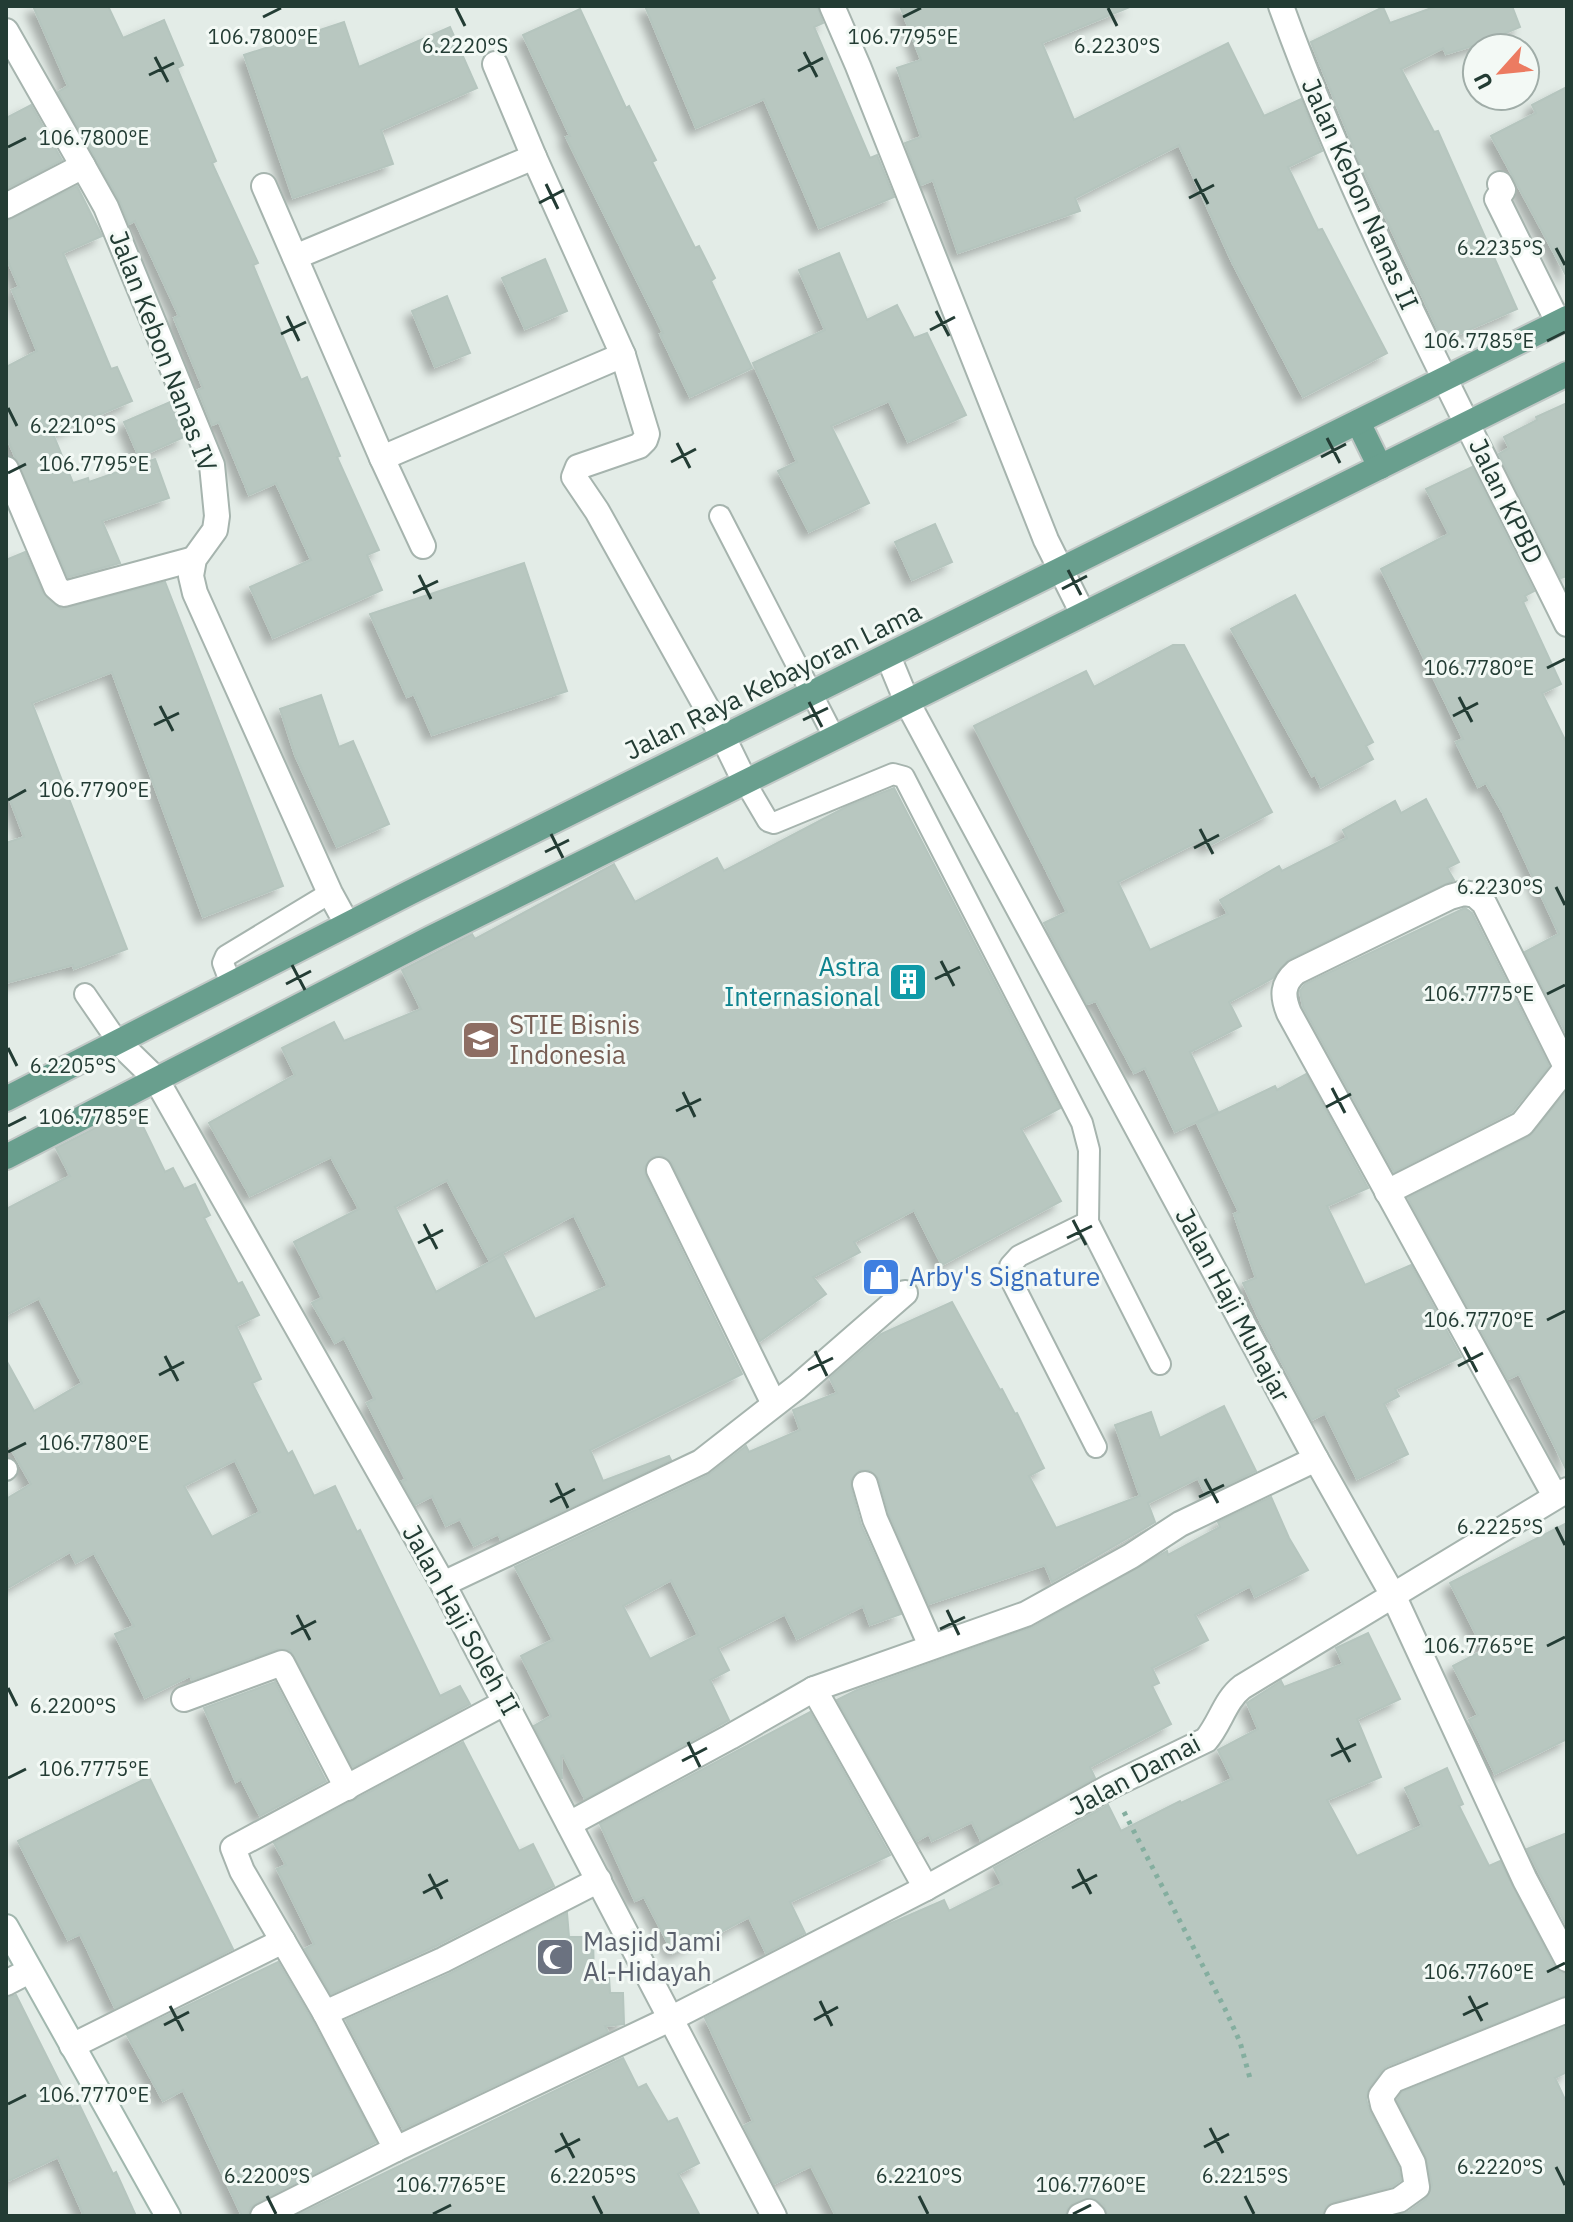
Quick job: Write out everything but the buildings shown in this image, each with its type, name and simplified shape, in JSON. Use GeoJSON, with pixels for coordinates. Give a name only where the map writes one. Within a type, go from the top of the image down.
{"type":"FeatureCollection","features":[{"type":"Feature","properties":{"kind":"main road","name":"Jalan Raya Kebayoran Lama"},"geometry":{"type":"LineString","coordinates":[[6,1099],[347,924],[1562,320]]}},
{"type":"Feature","properties":{"kind":"main road"},"geometry":{"type":"LineString","coordinates":[[6,1157],[431,938],[1567,374]]}},
{"type":"Feature","properties":{"kind":"main road"},"geometry":{"type":"LineString","coordinates":[[1358,422],[1380,467]]}},
{"type":"Feature","properties":{"kind":"street"},"geometry":{"type":"LineString","coordinates":[[832,6],[1060,570],[1083,614]]}},
{"type":"Feature","properties":{"kind":"street","name":"Jalan Kebon Nanas II"},"geometry":{"type":"LineString","coordinates":[[1281,6],[1308,80],[1444,379]]}},
{"type":"Feature","properties":{"kind":"street","name":"Jalan Kebon Nanas IV"},"geometry":{"type":"LineString","coordinates":[[6,31],[106,207],[212,465],[217,516],[215,530],[194,559]]}},
{"type":"Feature","properties":{"kind":"street"},"geometry":{"type":"LineString","coordinates":[[495,64],[623,355],[647,434],[639,446],[578,467],[574,477],[597,511],[745,782]]}},
{"type":"Feature","properties":{"kind":"street"},"geometry":{"type":"LineString","coordinates":[[295,257],[534,157]]}},
{"type":"Feature","properties":{"kind":"street"},"geometry":{"type":"LineString","coordinates":[[6,206],[83,166]]}},
{"type":"Feature","properties":{"kind":"street"},"geometry":{"type":"LineString","coordinates":[[1500,184],[1503,190],[1497,199],[1562,320]]}},
{"type":"Feature","properties":{"kind":"street"},"geometry":{"type":"LineString","coordinates":[[264,186],[423,546]]}},
{"type":"Feature","properties":{"kind":"street"},"geometry":{"type":"LineString","coordinates":[[382,458],[623,355]]}},
{"type":"Feature","properties":{"kind":"street","name":"Jalan KPBD"},"geometry":{"type":"LineString","coordinates":[[1444,379],[1567,624]]}},
{"type":"Feature","properties":{"kind":"street"},"geometry":{"type":"LineString","coordinates":[[6,469],[56,587],[64,594],[194,559],[191,576],[195,593],[330,893],[347,924]]}},
{"type":"Feature","properties":{"kind":"street","name":"Jalan Haji Muhajar"},"geometry":{"type":"LineString","coordinates":[[888,656],[907,702],[1316,1459],[1394,1597],[1525,1880],[1567,1959]]}},
{"type":"Feature","properties":{"kind":"street"},"geometry":{"type":"LineString","coordinates":[[1387,1192],[1522,1124],[1566,1067],[1484,903],[1475,895],[1464,893],[1450,897],[1296,972],[1285,984],[1283,992],[1289,1013],[1387,1192],[1561,1493]]}},
{"type":"Feature","properties":{"kind":"street","name":"Jalan Haji Soleh II"},"geometry":{"type":"LineString","coordinates":[[118,1042],[156,1079],[443,1584],[774,2216]]}},
{"type":"Feature","properties":{"kind":"street"},"geometry":{"type":"LineString","coordinates":[[659,1170],[774,1404]]}},
{"type":"Feature","properties":{"kind":"street"},"geometry":{"type":"LineString","coordinates":[[443,1584],[701,1462],[905,1293]]}},
{"type":"Feature","properties":{"kind":"street"},"geometry":{"type":"LineString","coordinates":[[569,1824],[814,1689],[1026,1614],[1131,1556],[1180,1524],[1316,1459]]}},
{"type":"Feature","properties":{"kind":"street"},"geometry":{"type":"LineString","coordinates":[[865,1484],[875,1519],[931,1646]]}},
{"type":"Feature","properties":{"kind":"street","name":"Jalan Damai"},"geometry":{"type":"LineString","coordinates":[[263,2216],[672,2018],[926,1888],[1111,1786],[1206,1740],[1236,1691],[1561,1493]]}},
{"type":"Feature","properties":{"kind":"street"},"geometry":{"type":"LineString","coordinates":[[184,1699],[282,1663],[347,1788]]}},
{"type":"Feature","properties":{"kind":"street"},"geometry":{"type":"LineString","coordinates":[[814,1689],[926,1888]]}},
{"type":"Feature","properties":{"kind":"street"},"geometry":{"type":"LineString","coordinates":[[396,2149],[325,2013],[242,1871],[233,1848],[506,1702]]}},
{"type":"Feature","properties":{"kind":"street"},"geometry":{"type":"LineString","coordinates":[[325,2013],[443,1960],[599,1880]]}},
{"type":"Feature","properties":{"kind":"street"},"geometry":{"type":"LineString","coordinates":[[6,1927],[168,2216]]}},
{"type":"Feature","properties":{"kind":"street"},"geometry":{"type":"LineString","coordinates":[[72,2046],[283,1941]]}},
{"type":"Feature","properties":{"kind":"street"},"geometry":{"type":"LineString","coordinates":[[6,1983],[29,1971]]}},
{"type":"Feature","properties":{"kind":"street"},"geometry":{"type":"LineString","coordinates":[[1337,2216],[1399,2200],[1417,2187],[1413,2163],[1383,2105],[1381,2096],[1393,2080],[1567,2010]]}},
{"type":"Feature","properties":{"kind":"street"},"geometry":{"type":"LineString","coordinates":[[1080,2216],[1089,2212],[1093,2216]]}},
{"type":"Feature","properties":{"kind":"lane"},"geometry":{"type":"LineString","coordinates":[[720,516],[834,737]]}},
{"type":"Feature","properties":{"kind":"lane"},"geometry":{"type":"LineString","coordinates":[[745,782],[768,821],[774,823],[893,774],[904,777],[1082,1123],[1089,1150],[1088,1222],[1160,1364]]}},
{"type":"Feature","properties":{"kind":"lane"},"geometry":{"type":"LineString","coordinates":[[231,984],[223,963],[226,956],[330,893]]}},
{"type":"Feature","properties":{"kind":"lane"},"geometry":{"type":"LineString","coordinates":[[85,994],[118,1042]]}},
{"type":"Feature","properties":{"kind":"lane"},"geometry":{"type":"LineString","coordinates":[[1088,1222],[1019,1256],[1010,1266],[1010,1278],[1096,1447]]}},
{"type":"Feature","properties":{"kind":"path"},"geometry":{"type":"LineString","coordinates":[[1111,1786],[1225,2009],[1240,2042],[1251,2082]]}},
{"type":"Feature","properties":{"kind":"place","name":"Astra Internasional"},"geometry":{"type":"Point","coordinates":[908,982]}},
{"type":"Feature","properties":{"kind":"place","name":"STIE Bisnis Indonesia"},"geometry":{"type":"Point","coordinates":[481,1040]}},
{"type":"Feature","properties":{"kind":"place","name":"Arby's Signature"},"geometry":{"type":"Point","coordinates":[881,1277]}},
{"type":"Feature","properties":{"kind":"place","name":"Masjid Jami Al-Hidayah"},"geometry":{"type":"Point","coordinates":[555,1957]}}]}
